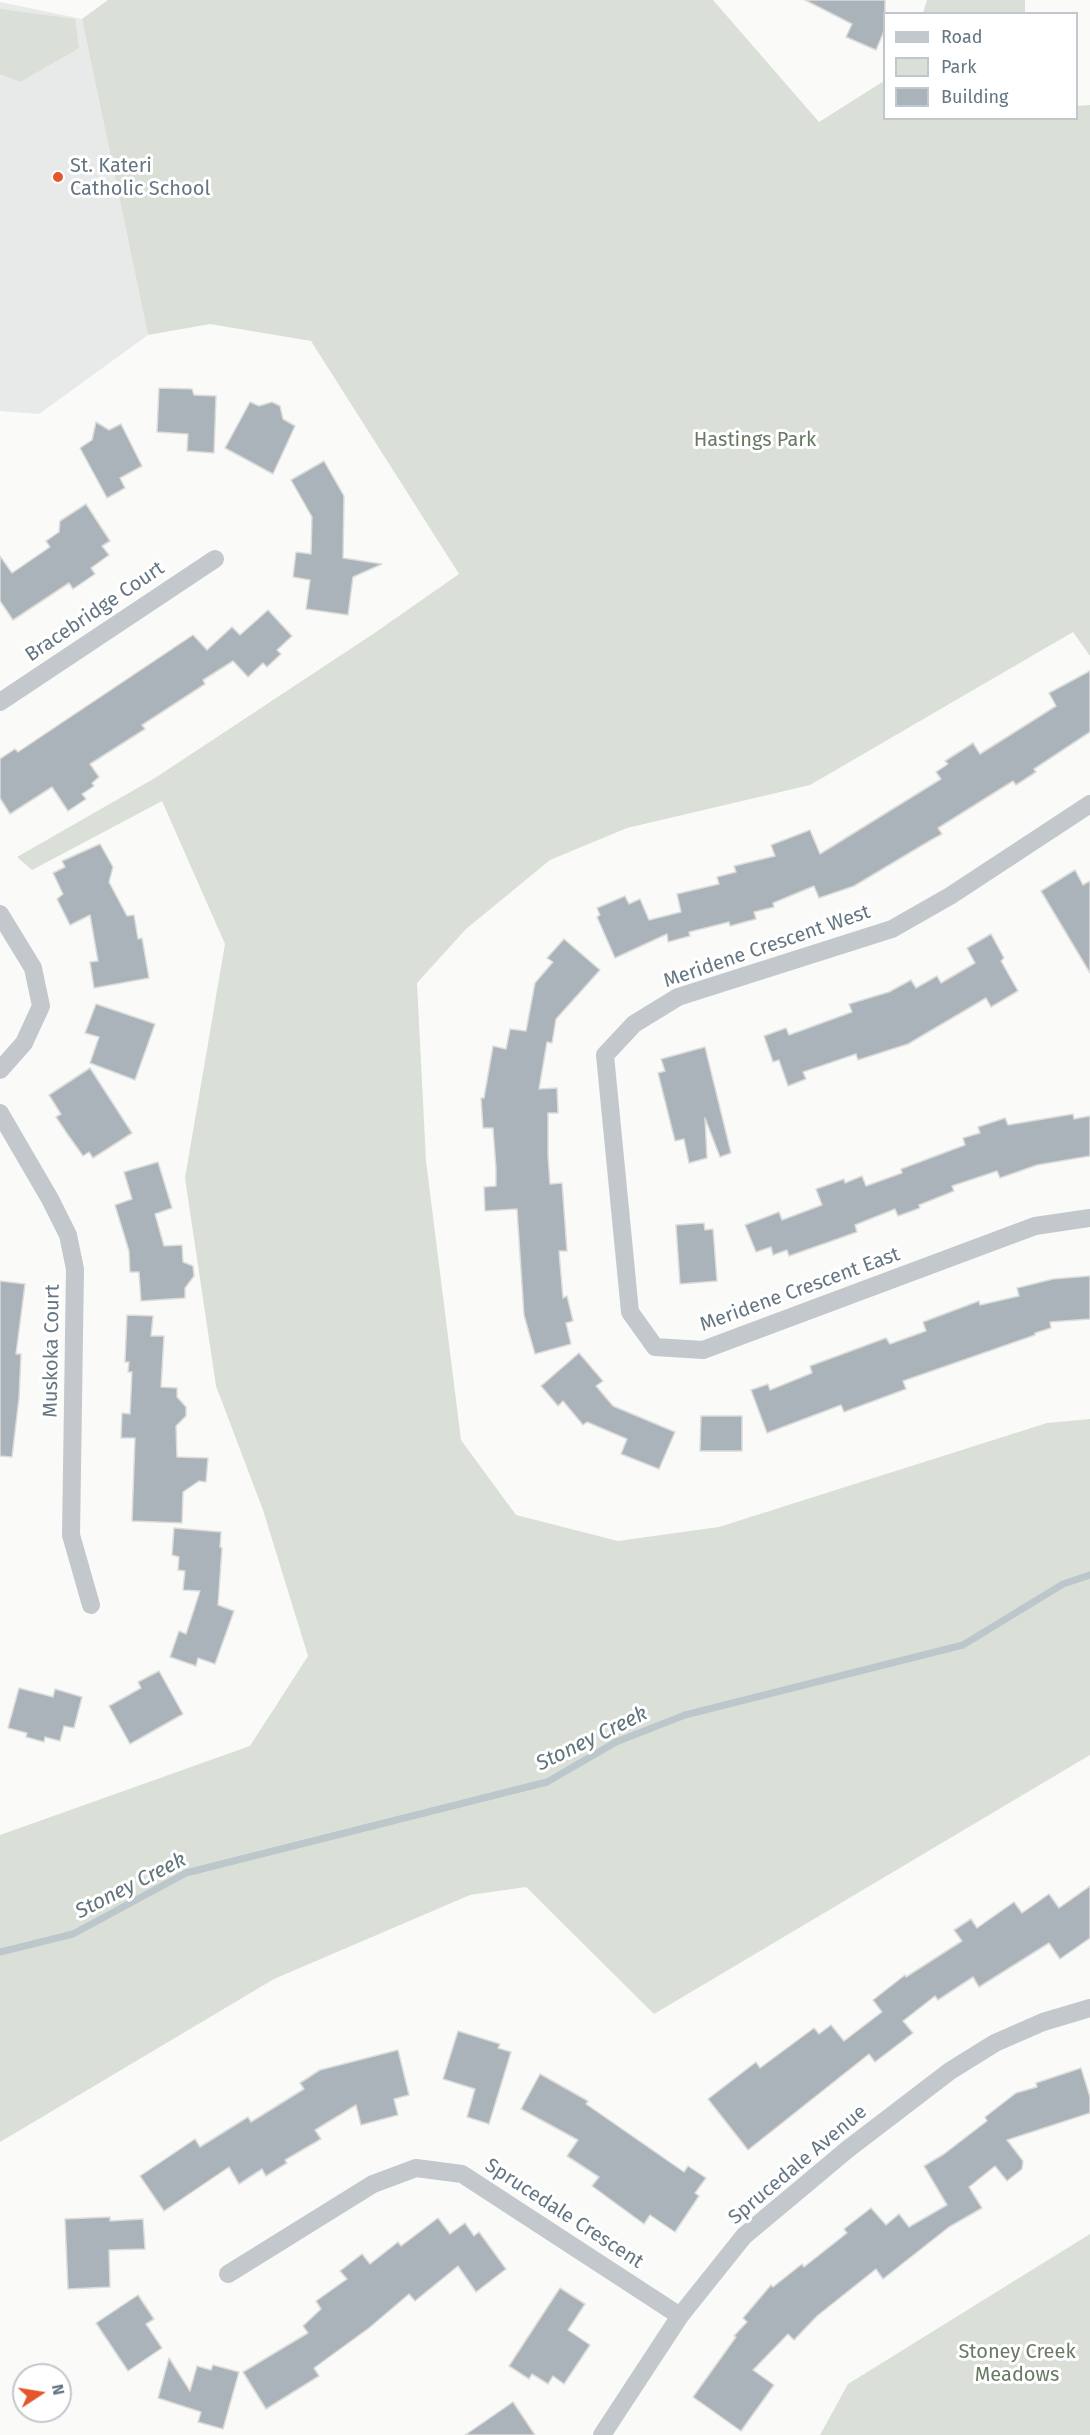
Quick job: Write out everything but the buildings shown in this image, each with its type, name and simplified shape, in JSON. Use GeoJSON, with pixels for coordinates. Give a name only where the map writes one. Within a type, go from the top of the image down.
{"type":"FeatureCollection","features":[{"type":"Feature","properties":{"kind":"street","name":"Bracebridge Court"},"geometry":{"type":"LineString","coordinates":[[3,693],[215,559]]}},
{"type":"Feature","properties":{"kind":"street","name":"Meridene Crescent West"},"geometry":{"type":"LineString","coordinates":[[621,1218],[605,1055],[633,1024],[678,997],[892,929],[951,896],[1090,804]]}},
{"type":"Feature","properties":{"kind":"street"},"geometry":{"type":"LineString","coordinates":[[0,914],[33,968],[42,1006],[24,1043],[0,1070]]}},
{"type":"Feature","properties":{"kind":"street","name":"Muskoka Court"},"geometry":{"type":"LineString","coordinates":[[0,1113],[50,1199],[68,1235],[75,1269],[71,1534],[92,1605]]}},
{"type":"Feature","properties":{"kind":"street","name":"Meridene Crescent East"},"geometry":{"type":"LineString","coordinates":[[621,1218],[630,1312],[655,1347],[703,1350],[1035,1226],[1090,1218]]}},
{"type":"Feature","properties":{"kind":"street","name":"Sprucedale Avenue"},"geometry":{"type":"LineString","coordinates":[[602,2435],[680,2316],[744,2236],[848,2149],[950,2071],[994,2043],[1043,2022],[1090,2008]]}},
{"type":"Feature","properties":{"kind":"street","name":"Sprucedale Crescent"},"geometry":{"type":"LineString","coordinates":[[228,2274],[373,2184],[416,2168],[462,2174],[680,2316]]}},
{"type":"Feature","properties":{"kind":"shaded area","name":"St. Kateri Catholic School"},"geometry":{"type":"Polygon","coordinates":[[[0,2],[82,19],[148,335],[39,414],[0,411],[0,2]]]}},
{"type":"Feature","properties":{"kind":"green space","name":"Hastings Park"},"geometry":{"type":"Polygon","coordinates":[[[108,0],[713,0],[819,122],[883,82],[883,120],[1078,120],[1078,106],[1090,105],[1090,656],[1073,632],[810,785],[627,828],[550,860],[466,929],[417,983],[426,1161],[461,1440],[516,1515],[618,1541],[719,1527],[1047,1423],[1090,1419],[1090,1755],[654,2014],[526,1887],[470,1895],[274,1979],[0,2142],[0,1835],[250,1746],[308,1656],[263,1510],[216,1386],[185,1178],[225,944],[162,801],[32,870],[17,857],[155,778],[376,632],[459,574],[311,341],[210,324],[148,335],[82,19],[108,0]]]}},
{"type":"Feature","properties":{"kind":"green space"},"geometry":{"type":"Polygon","coordinates":[[[927,0],[1025,0],[1025,12],[923,12],[927,0]]]}},
{"type":"Feature","properties":{"kind":"green space"},"geometry":{"type":"Polygon","coordinates":[[[0,9],[75,19],[79,48],[20,82],[0,74],[0,9]]]}},
{"type":"Feature","properties":{"kind":"green space","name":"Stoney Creek Meadows"},"geometry":{"type":"Polygon","coordinates":[[[1090,2234],[1090,2435],[820,2435],[848,2384],[1090,2234]]]}},
{"type":"Feature","properties":{"kind":"waterway","name":"Stoney Creek"},"geometry":{"type":"LineString","coordinates":[[0,1952],[73,1934],[186,1873],[547,1782],[616,1742],[685,1715],[963,1645],[1063,1584],[1090,1575]]}},
{"type":"Feature","properties":{"kind":"place","name":"St. Kateri Catholic School"},"geometry":{"type":"Point","coordinates":[58,177]}}]}
